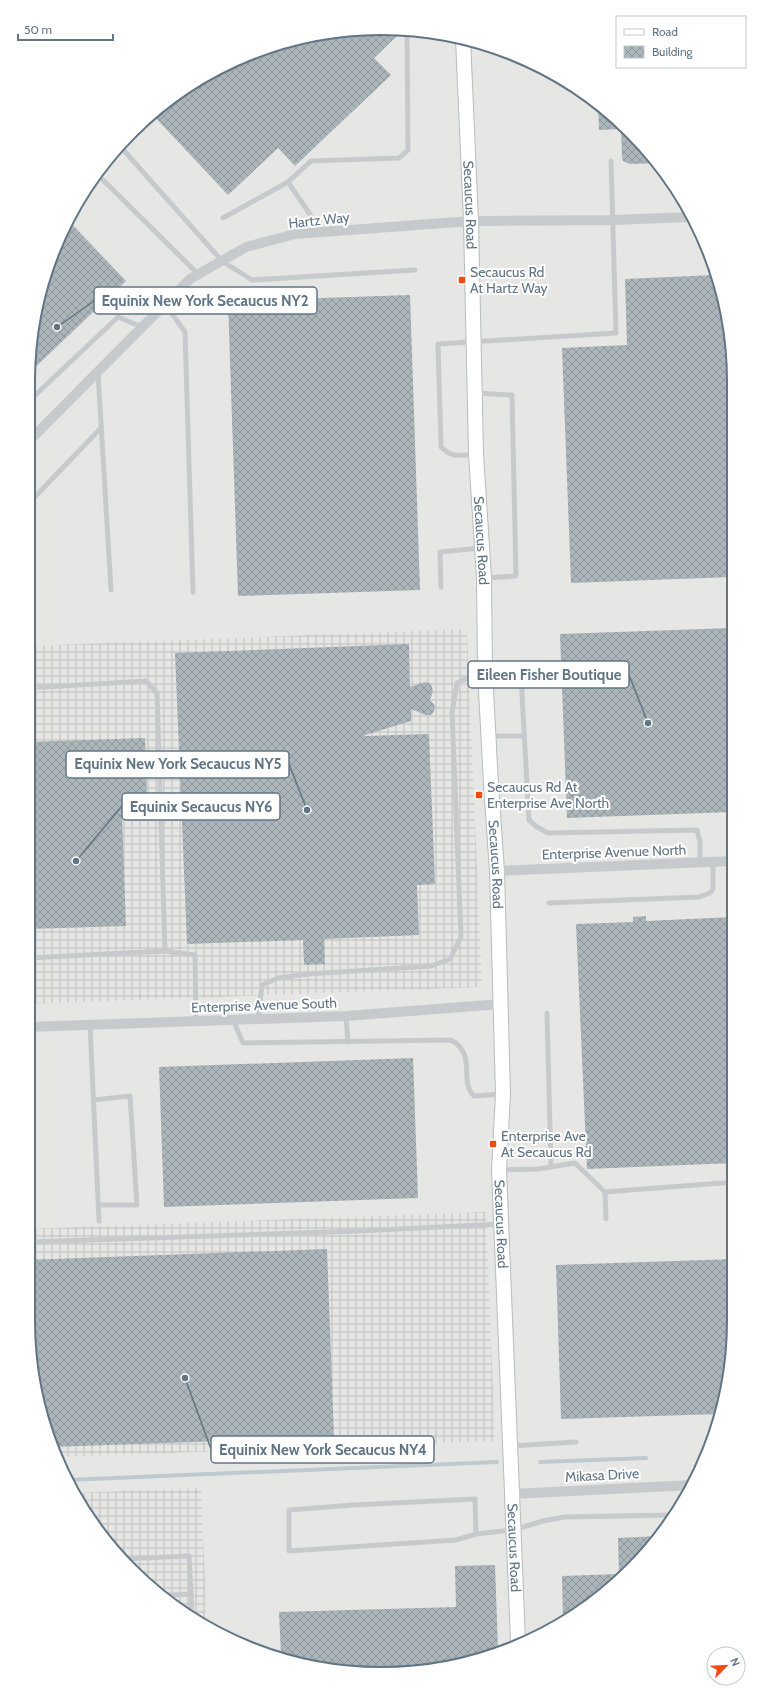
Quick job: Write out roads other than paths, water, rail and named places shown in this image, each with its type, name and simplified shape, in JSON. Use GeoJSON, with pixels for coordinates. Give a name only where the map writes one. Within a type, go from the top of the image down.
{"type":"FeatureCollection","features":[{"type":"Feature","properties":{"kind":"main road","name":"Secaucus Road"},"geometry":{"type":"LineString","coordinates":[[463,45],[471,221],[476,454],[484,578],[485,674],[497,871],[503,1094],[499,1170],[518,1639]]}},
{"type":"Feature","properties":{"kind":"street","name":"Hartz Way"},"geometry":{"type":"LineString","coordinates":[[35,435],[190,278],[246,247],[295,234],[471,221],[614,220],[686,217]]}},
{"type":"Feature","properties":{"kind":"street","name":"Enterprise Avenue North"},"geometry":{"type":"LineString","coordinates":[[497,871],[727,861]]}},
{"type":"Feature","properties":{"kind":"street","name":"Enterprise Avenue South"},"geometry":{"type":"LineString","coordinates":[[35,1027],[346,1016],[501,1004]]}},
{"type":"Feature","properties":{"kind":"street","name":"Mikasa Drive"},"geometry":{"type":"LineString","coordinates":[[512,1494],[685,1485]]}},
{"type":"Feature","properties":{"kind":"lane"},"geometry":{"type":"LineString","coordinates":[[223,218],[288,182],[311,161],[399,158],[408,150],[407,36]]}},
{"type":"Feature","properties":{"kind":"lane"},"geometry":{"type":"LineString","coordinates":[[124,150],[222,261],[252,280],[415,270]]}},
{"type":"Feature","properties":{"kind":"lane"},"geometry":{"type":"LineString","coordinates":[[476,454],[460,456],[448,454],[441,447],[438,344],[616,333],[614,220],[611,161]]}},
{"type":"Feature","properties":{"kind":"lane"},"geometry":{"type":"LineString","coordinates":[[101,178],[198,274]]}},
{"type":"Feature","properties":{"kind":"lane"},"geometry":{"type":"LineString","coordinates":[[288,182],[323,232]]}},
{"type":"Feature","properties":{"kind":"lane"},"geometry":{"type":"LineString","coordinates":[[165,304],[186,332],[193,592]]}},
{"type":"Feature","properties":{"kind":"lane"},"geometry":{"type":"LineString","coordinates":[[35,395],[118,317],[142,327]]}},
{"type":"Feature","properties":{"kind":"lane"},"geometry":{"type":"LineString","coordinates":[[98,372],[111,590]]}},
{"type":"Feature","properties":{"kind":"lane"},"geometry":{"type":"LineString","coordinates":[[475,393],[512,395],[516,576],[484,578]]}},
{"type":"Feature","properties":{"kind":"lane"},"geometry":{"type":"LineString","coordinates":[[35,497],[101,428]]}},
{"type":"Feature","properties":{"kind":"lane"},"geometry":{"type":"LineString","coordinates":[[441,587],[440,552],[482,548]]}},
{"type":"Feature","properties":{"kind":"lane"},"geometry":{"type":"LineString","coordinates":[[258,1020],[262,985],[278,978],[308,974],[431,966],[450,959],[461,937],[452,712],[457,683],[469,678],[513,668],[521,676],[529,820],[537,828],[548,833],[697,830],[700,842],[700,862]]}},
{"type":"Feature","properties":{"kind":"lane"},"geometry":{"type":"LineString","coordinates":[[35,688],[146,681],[157,693],[165,951]]}},
{"type":"Feature","properties":{"kind":"lane"},"geometry":{"type":"LineString","coordinates":[[489,736],[524,736]]}},
{"type":"Feature","properties":{"kind":"lane"},"geometry":{"type":"LineString","coordinates":[[549,903],[699,897],[710,893],[713,888],[713,861]]}},
{"type":"Feature","properties":{"kind":"lane"},"geometry":{"type":"LineString","coordinates":[[35,958],[165,951],[195,955],[196,1022]]}},
{"type":"Feature","properties":{"kind":"lane"},"geometry":{"type":"LineString","coordinates":[[547,1013],[551,1167]]}},
{"type":"Feature","properties":{"kind":"lane"},"geometry":{"type":"LineString","coordinates":[[346,1016],[348,1042]]}},
{"type":"Feature","properties":{"kind":"lane"},"geometry":{"type":"LineString","coordinates":[[232,1020],[243,1043],[451,1040],[463,1050],[466,1063],[468,1089],[472,1094],[474,1096],[503,1094]]}},
{"type":"Feature","properties":{"kind":"lane"},"geometry":{"type":"LineString","coordinates":[[90,1025],[99,1221]]}},
{"type":"Feature","properties":{"kind":"lane"},"geometry":{"type":"LineString","coordinates":[[94,1100],[130,1096],[137,1205],[99,1205]]}},
{"type":"Feature","properties":{"kind":"lane"},"geometry":{"type":"LineString","coordinates":[[499,1170],[551,1167],[575,1163],[604,1192],[606,1219]]}},
{"type":"Feature","properties":{"kind":"lane"},"geometry":{"type":"LineString","coordinates":[[604,1192],[727,1183]]}},
{"type":"Feature","properties":{"kind":"lane"},"geometry":{"type":"LineString","coordinates":[[35,1242],[342,1232],[502,1224]]}},
{"type":"Feature","properties":{"kind":"lane"},"geometry":{"type":"LineString","coordinates":[[510,1446],[576,1442]]}},
{"type":"Feature","properties":{"kind":"lane"},"geometry":{"type":"LineString","coordinates":[[476,1534],[475,1499],[353,1505],[290,1510],[289,1551],[456,1540],[476,1534],[513,1530],[543,1521],[564,1517],[668,1515]]}},
{"type":"Feature","properties":{"kind":"lane"},"geometry":{"type":"LineString","coordinates":[[130,1559],[189,1556],[192,1611]]}},
{"type":"Feature","properties":{"kind":"lane"},"geometry":{"type":"LineString","coordinates":[[169,1595],[191,1594]]}},
{"type":"Feature","properties":{"kind":"waterway"},"geometry":{"type":"LineString","coordinates":[[540,1462],[646,1458]]}},
{"type":"Feature","properties":{"kind":"waterway"},"geometry":{"type":"LineString","coordinates":[[74,1480],[497,1462]]}},
{"type":"Feature","properties":{"kind":"place","name":"Secaucus Rd At Hartz Way"},"geometry":{"type":"Point","coordinates":[462,280]}},
{"type":"Feature","properties":{"kind":"place","name":"Equinix New York Secaucus NY2"},"geometry":{"type":"Point","coordinates":[57,327]}},
{"type":"Feature","properties":{"kind":"place","name":"Eileen Fisher Boutique"},"geometry":{"type":"Point","coordinates":[648,723]}},
{"type":"Feature","properties":{"kind":"place","name":"Secaucus Rd At Enterprise Ave North"},"geometry":{"type":"Point","coordinates":[479,795]}},
{"type":"Feature","properties":{"kind":"place","name":"Equinix New York Secaucus NY5"},"geometry":{"type":"Point","coordinates":[307,810]}},
{"type":"Feature","properties":{"kind":"place","name":"Equinix Secaucus NY6"},"geometry":{"type":"Point","coordinates":[76,861]}},
{"type":"Feature","properties":{"kind":"place","name":"Enterprise Ave At Secaucus Rd"},"geometry":{"type":"Point","coordinates":[493,1144]}},
{"type":"Feature","properties":{"kind":"place","name":"Equinix New York Secaucus NY4"},"geometry":{"type":"Point","coordinates":[185,1378]}}]}
